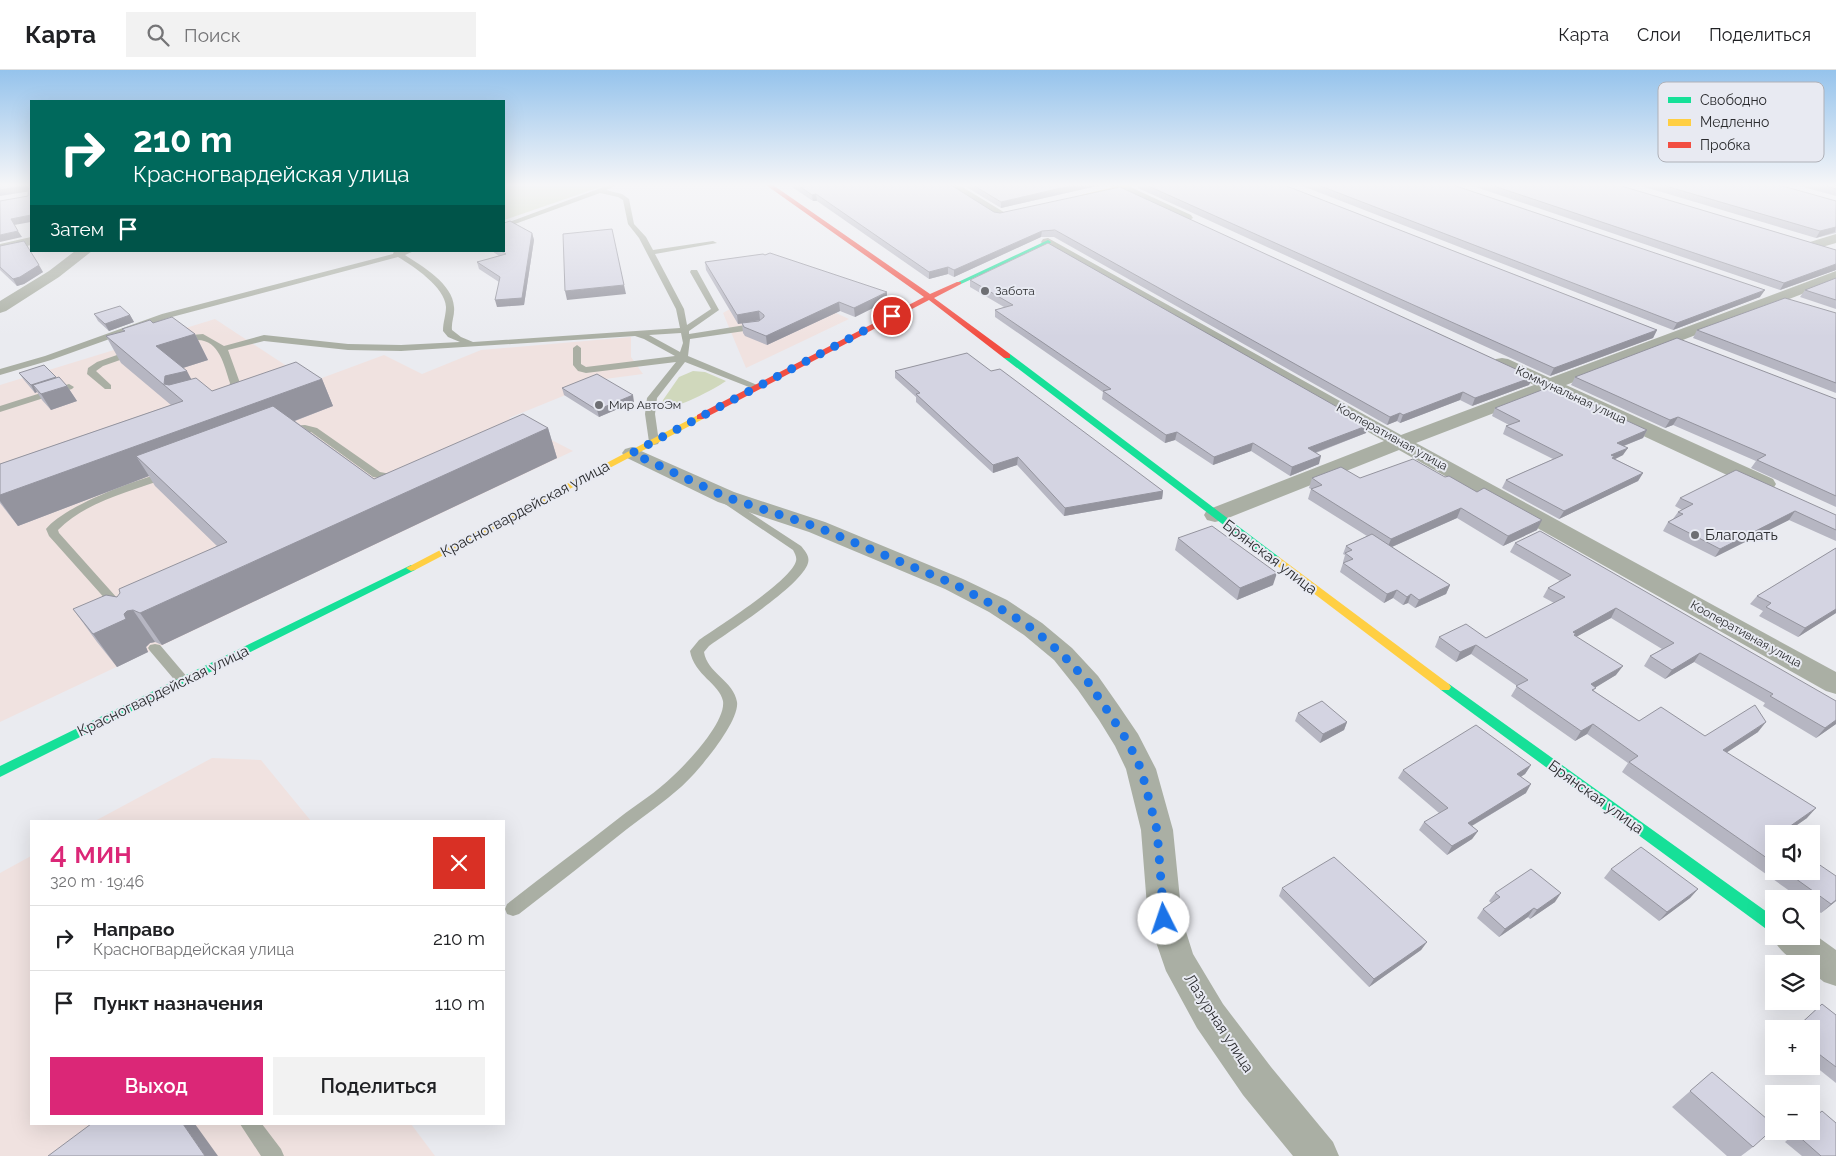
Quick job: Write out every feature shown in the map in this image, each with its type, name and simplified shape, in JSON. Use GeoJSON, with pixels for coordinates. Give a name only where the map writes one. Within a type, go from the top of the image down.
{"type":"FeatureCollection","features":[{"type":"Feature","properties":{"kind":"street","name":"Брянская улица"},"geometry":{"type":"LineString","coordinates":[[841,236],[929,297],[1454,695],[1765,920]]}},
{"type":"Feature","properties":{"kind":"street"},"geometry":{"type":"LineString","coordinates":[[1810,244],[1836,238]]}},
{"type":"Feature","properties":{"kind":"street","name":"Красногвардейская улица"},"geometry":{"type":"LineString","coordinates":[[0,772],[474,537],[929,297],[1044,239]]}},
{"type":"Feature","properties":{"kind":"street","name":"Кооперативная улица"},"geometry":{"type":"LineString","coordinates":[[1044,239],[1400,442],[1836,684]]}},
{"type":"Feature","properties":{"kind":"street"},"geometry":{"type":"LineString","coordinates":[[0,248],[30,241]]}},
{"type":"Feature","properties":{"kind":"street"},"geometry":{"type":"LineString","coordinates":[[1810,244],[1836,252]]}},
{"type":"Feature","properties":{"kind":"street"},"geometry":{"type":"LineString","coordinates":[[1,307],[68,258],[83,252]]}},
{"type":"Feature","properties":{"kind":"street"},"geometry":{"type":"LineString","coordinates":[[1215,515],[1400,442],[1836,276]]}},
{"type":"Feature","properties":{"kind":"street"},"geometry":{"type":"LineString","coordinates":[[1760,291],[1803,305]]}},
{"type":"Feature","properties":{"kind":"street"},"geometry":{"type":"LineString","coordinates":[[1653,331],[1690,345]]}},
{"type":"Feature","properties":{"kind":"street","name":"Коммунальная улица"},"geometry":{"type":"LineString","coordinates":[[1488,357],[1782,492]]}},
{"type":"Feature","properties":{"kind":"street","name":"Лазурная улица"},"geometry":{"type":"LineString","coordinates":[[643,447],[713,491],[754,508],[817,527],[954,584],[998,606],[1033,629],[1062,654],[1088,682],[1128,742],[1141,769],[1157,830],[1164,919],[1178,960],[1210,1016],[1258,1081],[1320,1156]]}},
{"type":"Feature","properties":{"kind":"street"},"geometry":{"type":"LineString","coordinates":[[1801,945],[1836,970]]}},
{"type":"Feature","properties":{"kind":"lane"},"geometry":{"type":"LineString","coordinates":[[639,236],[676,299],[687,343],[683,358],[652,398],[643,447]]}},
{"type":"Feature","properties":{"kind":"lane"},"geometry":{"type":"LineString","coordinates":[[650,253],[713,242]]}},
{"type":"Feature","properties":{"kind":"lane"},"geometry":{"type":"LineString","coordinates":[[391,252],[400,254],[414,264],[449,296],[450,310],[446,326],[448,332],[462,340],[482,344]]}},
{"type":"Feature","properties":{"kind":"lane"},"geometry":{"type":"LineString","coordinates":[[0,372],[55,355],[158,318],[407,252]]}},
{"type":"Feature","properties":{"kind":"lane"},"geometry":{"type":"LineString","coordinates":[[686,333],[715,310],[694,272]]}},
{"type":"Feature","properties":{"kind":"lane"},"geometry":{"type":"LineString","coordinates":[[223,349],[264,338],[366,348],[482,344],[632,333],[686,333],[760,326]]}},
{"type":"Feature","properties":{"kind":"lane"},"geometry":{"type":"LineString","coordinates":[[632,333],[647,337],[683,358],[757,387]]}},
{"type":"Feature","properties":{"kind":"lane"},"geometry":{"type":"LineString","coordinates":[[168,342],[203,337],[223,349],[235,383],[233,389],[216,398]]}},
{"type":"Feature","properties":{"kind":"lane"},"geometry":{"type":"LineString","coordinates":[[108,387],[92,374],[91,370],[100,364],[146,348]]}},
{"type":"Feature","properties":{"kind":"lane"},"geometry":{"type":"LineString","coordinates":[[577,348],[577,365],[581,370],[683,358]]}},
{"type":"Feature","properties":{"kind":"lane"},"geometry":{"type":"LineString","coordinates":[[0,409],[69,387]]}},
{"type":"Feature","properties":{"kind":"lane"},"geometry":{"type":"LineString","coordinates":[[276,433],[295,428],[314,430],[377,475],[387,478],[407,477]]}},
{"type":"Feature","properties":{"kind":"lane"},"geometry":{"type":"LineString","coordinates":[[128,617],[53,534],[52,529],[64,516],[79,509],[178,471]]}},
{"type":"Feature","properties":{"kind":"lane"},"geometry":{"type":"LineString","coordinates":[[513,909],[677,782],[698,760],[728,713],[730,701],[723,688],[703,669],[698,659],[697,651],[704,643],[788,582],[802,563],[802,555],[797,548],[713,491]]}},
{"type":"Feature","properties":{"kind":"lane"},"geometry":{"type":"LineString","coordinates":[[155,648],[183,681]]}},
{"type":"Feature","properties":{"kind":"lane"},"geometry":{"type":"LineString","coordinates":[[251,1125],[274,1156]]}},
{"type":"Feature","properties":{"kind":"shaded area"},"geometry":{"type":"Polygon","coordinates":[[[810,301],[849,319],[746,368],[723,313],[728,310],[773,302],[810,301]]]}},
{"type":"Feature","properties":{"kind":"shaded area"},"geometry":{"type":"Polygon","coordinates":[[[215,319],[311,382],[384,355],[422,374],[481,350],[631,337],[631,357],[643,374],[605,379],[509,418],[573,451],[0,722],[0,385],[215,319]]]}},
{"type":"Feature","properties":{"kind":"shaded area"},"geometry":{"type":"Polygon","coordinates":[[[212,758],[261,760],[310,820],[97,820],[212,758]]]}},
{"type":"Feature","properties":{"kind":"shaded area"},"geometry":{"type":"Polygon","coordinates":[[[30,857],[30,1125],[412,1125],[435,1156],[0,1156],[0,873],[30,857]]]}},
{"type":"Feature","properties":{"kind":"green space"},"geometry":{"type":"Polygon","coordinates":[[[693,371],[705,372],[726,381],[684,403],[661,409],[663,400],[679,377],[693,371]]]}},
{"type":"Feature","properties":{"kind":"building"},"geometry":{"type":"Polygon","coordinates":[[[505,236],[532,236],[522,298],[495,300],[500,277],[477,262],[506,254],[503,252],[505,252],[505,236]]]}},
{"type":"Feature","properties":{"kind":"building"},"geometry":{"type":"Polygon","coordinates":[[[563,236],[613,236],[624,285],[565,291],[563,236]]]}},
{"type":"Feature","properties":{"kind":"building"},"geometry":{"type":"Polygon","coordinates":[[[876,236],[1031,236],[954,270],[948,267],[929,272],[876,236]]]}},
{"type":"Feature","properties":{"kind":"building"},"geometry":{"type":"Polygon","coordinates":[[[1065,236],[1226,236],[1533,377],[1475,398],[1463,392],[1403,415],[1400,413],[1390,417],[1065,236]]]}},
{"type":"Feature","properties":{"kind":"building"},"geometry":{"type":"Polygon","coordinates":[[[1259,236],[1414,236],[1657,330],[1554,368],[1259,236]]]}},
{"type":"Feature","properties":{"kind":"building"},"geometry":{"type":"Polygon","coordinates":[[[1450,236],[1604,236],[1765,290],[1677,323],[1450,236]]]}},
{"type":"Feature","properties":{"kind":"building"},"geometry":{"type":"Polygon","coordinates":[[[1643,236],[1788,236],[1836,250],[1836,264],[1784,283],[1643,236]]]}},
{"type":"Feature","properties":{"kind":"building"},"geometry":{"type":"Polygon","coordinates":[[[24,241],[39,265],[20,277],[13,279],[0,267],[0,246],[24,241]]]}},
{"type":"Feature","properties":{"kind":"building"},"geometry":{"type":"Polygon","coordinates":[[[1048,243],[1369,425],[1308,448],[1321,456],[1292,467],[1253,443],[1214,457],[1177,432],[1166,435],[1103,391],[1111,389],[995,310],[1013,305],[970,280],[1048,243]]]}},
{"type":"Feature","properties":{"kind":"building"},"geometry":{"type":"Polygon","coordinates":[[[770,253],[887,292],[854,308],[839,302],[766,336],[744,327],[742,323],[759,321],[764,315],[759,311],[737,315],[705,262],[770,253]]]}},
{"type":"Feature","properties":{"kind":"building"},"geometry":{"type":"Polygon","coordinates":[[[1836,278],[1836,300],[1805,290],[1836,278]]]}},
{"type":"Feature","properties":{"kind":"building"},"geometry":{"type":"Polygon","coordinates":[[[1785,298],[1836,313],[1836,383],[1697,330],[1785,298]]]}},
{"type":"Feature","properties":{"kind":"building"},"geometry":{"type":"Polygon","coordinates":[[[120,306],[130,315],[105,324],[94,314],[120,306]]]}},
{"type":"Feature","properties":{"kind":"building"},"geometry":{"type":"Polygon","coordinates":[[[172,317],[195,334],[156,346],[187,371],[165,376],[164,384],[169,385],[196,378],[212,391],[296,362],[322,379],[0,495],[0,464],[183,401],[106,336],[125,331],[122,329],[150,320],[153,323],[172,317]]]}},
{"type":"Feature","properties":{"kind":"building"},"geometry":{"type":"Polygon","coordinates":[[[1677,338],[1836,399],[1836,496],[1757,460],[1766,455],[1678,417],[1670,420],[1575,377],[1677,338]]]}},
{"type":"Feature","properties":{"kind":"building"},"geometry":{"type":"Polygon","coordinates":[[[967,353],[991,371],[1000,369],[1163,491],[1065,508],[1018,457],[993,465],[916,394],[920,393],[895,371],[967,353]]]}},
{"type":"Feature","properties":{"kind":"building"},"geometry":{"type":"Polygon","coordinates":[[[44,365],[56,377],[31,385],[19,373],[44,365]]]}},
{"type":"Feature","properties":{"kind":"building"},"geometry":{"type":"Polygon","coordinates":[[[597,374],[633,395],[597,410],[562,388],[597,374]]]}},
{"type":"Feature","properties":{"kind":"building"},"geometry":{"type":"Polygon","coordinates":[[[59,377],[67,386],[41,394],[33,385],[59,377]]]}},
{"type":"Feature","properties":{"kind":"building"},"geometry":{"type":"Polygon","coordinates":[[[1552,386],[1647,430],[1617,443],[1628,448],[1611,455],[1615,457],[1612,458],[1643,473],[1564,511],[1506,480],[1563,455],[1506,426],[1520,421],[1495,408],[1552,386]]]}},
{"type":"Feature","properties":{"kind":"building"},"geometry":{"type":"Polygon","coordinates":[[[273,406],[374,479],[523,414],[548,428],[140,613],[133,610],[127,611],[124,614],[126,619],[93,634],[73,609],[106,595],[117,597],[120,593],[119,589],[227,542],[136,456],[273,406]]]}},
{"type":"Feature","properties":{"kind":"building"},"geometry":{"type":"Polygon","coordinates":[[[1413,459],[1477,492],[1484,488],[1542,520],[1508,536],[1461,508],[1391,539],[1311,489],[1322,485],[1312,478],[1341,467],[1360,478],[1413,459]]]}},
{"type":"Feature","properties":{"kind":"building"},"geometry":{"type":"Polygon","coordinates":[[[1736,470],[1836,515],[1836,530],[1795,511],[1720,549],[1668,522],[1683,514],[1678,512],[1693,504],[1680,498],[1736,470]]]}},
{"type":"Feature","properties":{"kind":"building"},"geometry":{"type":"Polygon","coordinates":[[[1212,526],[1277,573],[1240,588],[1178,538],[1212,526]]]}},
{"type":"Feature","properties":{"kind":"building"},"geometry":{"type":"Polygon","coordinates":[[[1540,531],[1836,701],[1836,720],[1825,728],[1770,696],[1773,694],[1700,653],[1672,670],[1650,656],[1674,643],[1616,608],[1573,632],[1576,634],[1574,635],[1623,666],[1591,684],[1596,688],[1592,690],[1639,721],[1661,707],[1705,736],[1755,705],[1766,722],[1723,750],[1816,808],[1792,825],[1765,825],[1765,857],[1629,762],[1638,756],[1593,724],[1581,731],[1516,686],[1528,680],[1476,645],[1460,652],[1439,637],[1466,624],[1486,638],[1565,597],[1548,588],[1571,575],[1515,543],[1540,531]]]}},
{"type":"Feature","properties":{"kind":"building"},"geometry":{"type":"Polygon","coordinates":[[[1372,534],[1450,585],[1419,600],[1411,594],[1407,597],[1397,590],[1387,594],[1343,563],[1353,559],[1345,553],[1352,550],[1346,546],[1372,534]]]}},
{"type":"Feature","properties":{"kind":"building"},"geometry":{"type":"Polygon","coordinates":[[[1836,548],[1836,609],[1805,628],[1766,607],[1771,603],[1757,596],[1836,548]]]}},
{"type":"Feature","properties":{"kind":"building"},"geometry":{"type":"Polygon","coordinates":[[[1322,701],[1347,722],[1323,734],[1298,713],[1322,701]]]}},
{"type":"Feature","properties":{"kind":"building"},"geometry":{"type":"Polygon","coordinates":[[[1476,725],[1531,765],[1517,774],[1531,784],[1468,823],[1478,831],[1452,846],[1424,822],[1448,808],[1403,770],[1476,725]]]}},
{"type":"Feature","properties":{"kind":"building"},"geometry":{"type":"Polygon","coordinates":[[[1641,847],[1698,889],[1667,912],[1611,869],[1641,847]]]}},
{"type":"Feature","properties":{"kind":"building"},"geometry":{"type":"Polygon","coordinates":[[[1334,857],[1427,942],[1374,979],[1282,888],[1334,857]]]}},
{"type":"Feature","properties":{"kind":"building"},"geometry":{"type":"Polygon","coordinates":[[[1820,865],[1836,876],[1836,900],[1831,904],[1820,896],[1820,890],[1811,890],[1798,880],[1820,880],[1820,865]]]}},
{"type":"Feature","properties":{"kind":"building"},"geometry":{"type":"Polygon","coordinates":[[[1531,869],[1561,893],[1537,910],[1534,908],[1505,929],[1483,909],[1500,897],[1495,893],[1531,869]]]}},
{"type":"Feature","properties":{"kind":"building"},"geometry":{"type":"Polygon","coordinates":[[[1822,1004],[1836,1015],[1836,1067],[1820,1055],[1820,1020],[1805,1020],[1816,1010],[1820,1010],[1822,1004]]]}},
{"type":"Feature","properties":{"kind":"building"},"geometry":{"type":"Polygon","coordinates":[[[1712,1072],[1765,1117],[1765,1136],[1753,1147],[1690,1091],[1712,1072]]]}},
{"type":"Feature","properties":{"kind":"building"},"geometry":{"type":"Polygon","coordinates":[[[1822,1111],[1836,1123],[1836,1156],[1821,1156],[1803,1140],[1820,1140],[1820,1113],[1822,1111]]]}},
{"type":"Feature","properties":{"kind":"building"},"geometry":{"type":"Polygon","coordinates":[[[90,1125],[184,1125],[205,1156],[48,1156],[90,1125]]]}},
{"type":"Feature","properties":{"kind":"traffic: fast"},"geometry":{"type":"LineString","coordinates":[[959,283],[1048,242]]}},
{"type":"Feature","properties":{"kind":"traffic: fast"},"geometry":{"type":"LineString","coordinates":[[1007,356],[1275,559]]}},
{"type":"Feature","properties":{"kind":"traffic: fast"},"geometry":{"type":"LineString","coordinates":[[0,772],[411,568]]}},
{"type":"Feature","properties":{"kind":"traffic: fast"},"geometry":{"type":"LineString","coordinates":[[1445,687],[1765,919]]}},
{"type":"Feature","properties":{"kind":"traffic: slow"},"geometry":{"type":"LineString","coordinates":[[411,568],[700,417]]}},
{"type":"Feature","properties":{"kind":"traffic: slow"},"geometry":{"type":"LineString","coordinates":[[1275,559],[1445,687]]}},
{"type":"Feature","properties":{"kind":"traffic: jam"},"geometry":{"type":"LineString","coordinates":[[841,236],[929,297],[1007,356]]}},
{"type":"Feature","properties":{"kind":"traffic: jam"},"geometry":{"type":"LineString","coordinates":[[700,417],[907,308],[959,283]]}},
{"type":"Feature","properties":{"kind":"place","name":"Забота"},"geometry":{"type":"Point","coordinates":[985,291]}},
{"type":"Feature","properties":{"kind":"place","name":"Мир АвтоЭм"},"geometry":{"type":"Point","coordinates":[599,405]}},
{"type":"Feature","properties":{"kind":"place","name":"Благодать"},"geometry":{"type":"Point","coordinates":[1695,535]}},
{"type":"Feature","properties":{"kind":"route"},"geometry":{"type":"LineString","coordinates":[[892,316],[632,453],[726,497],[754,508],[817,527],[881,552],[954,584],[998,606],[1033,629],[1062,654],[1088,682],[1128,742],[1141,769],[1150,796],[1157,830],[1164,919]]}}]}
